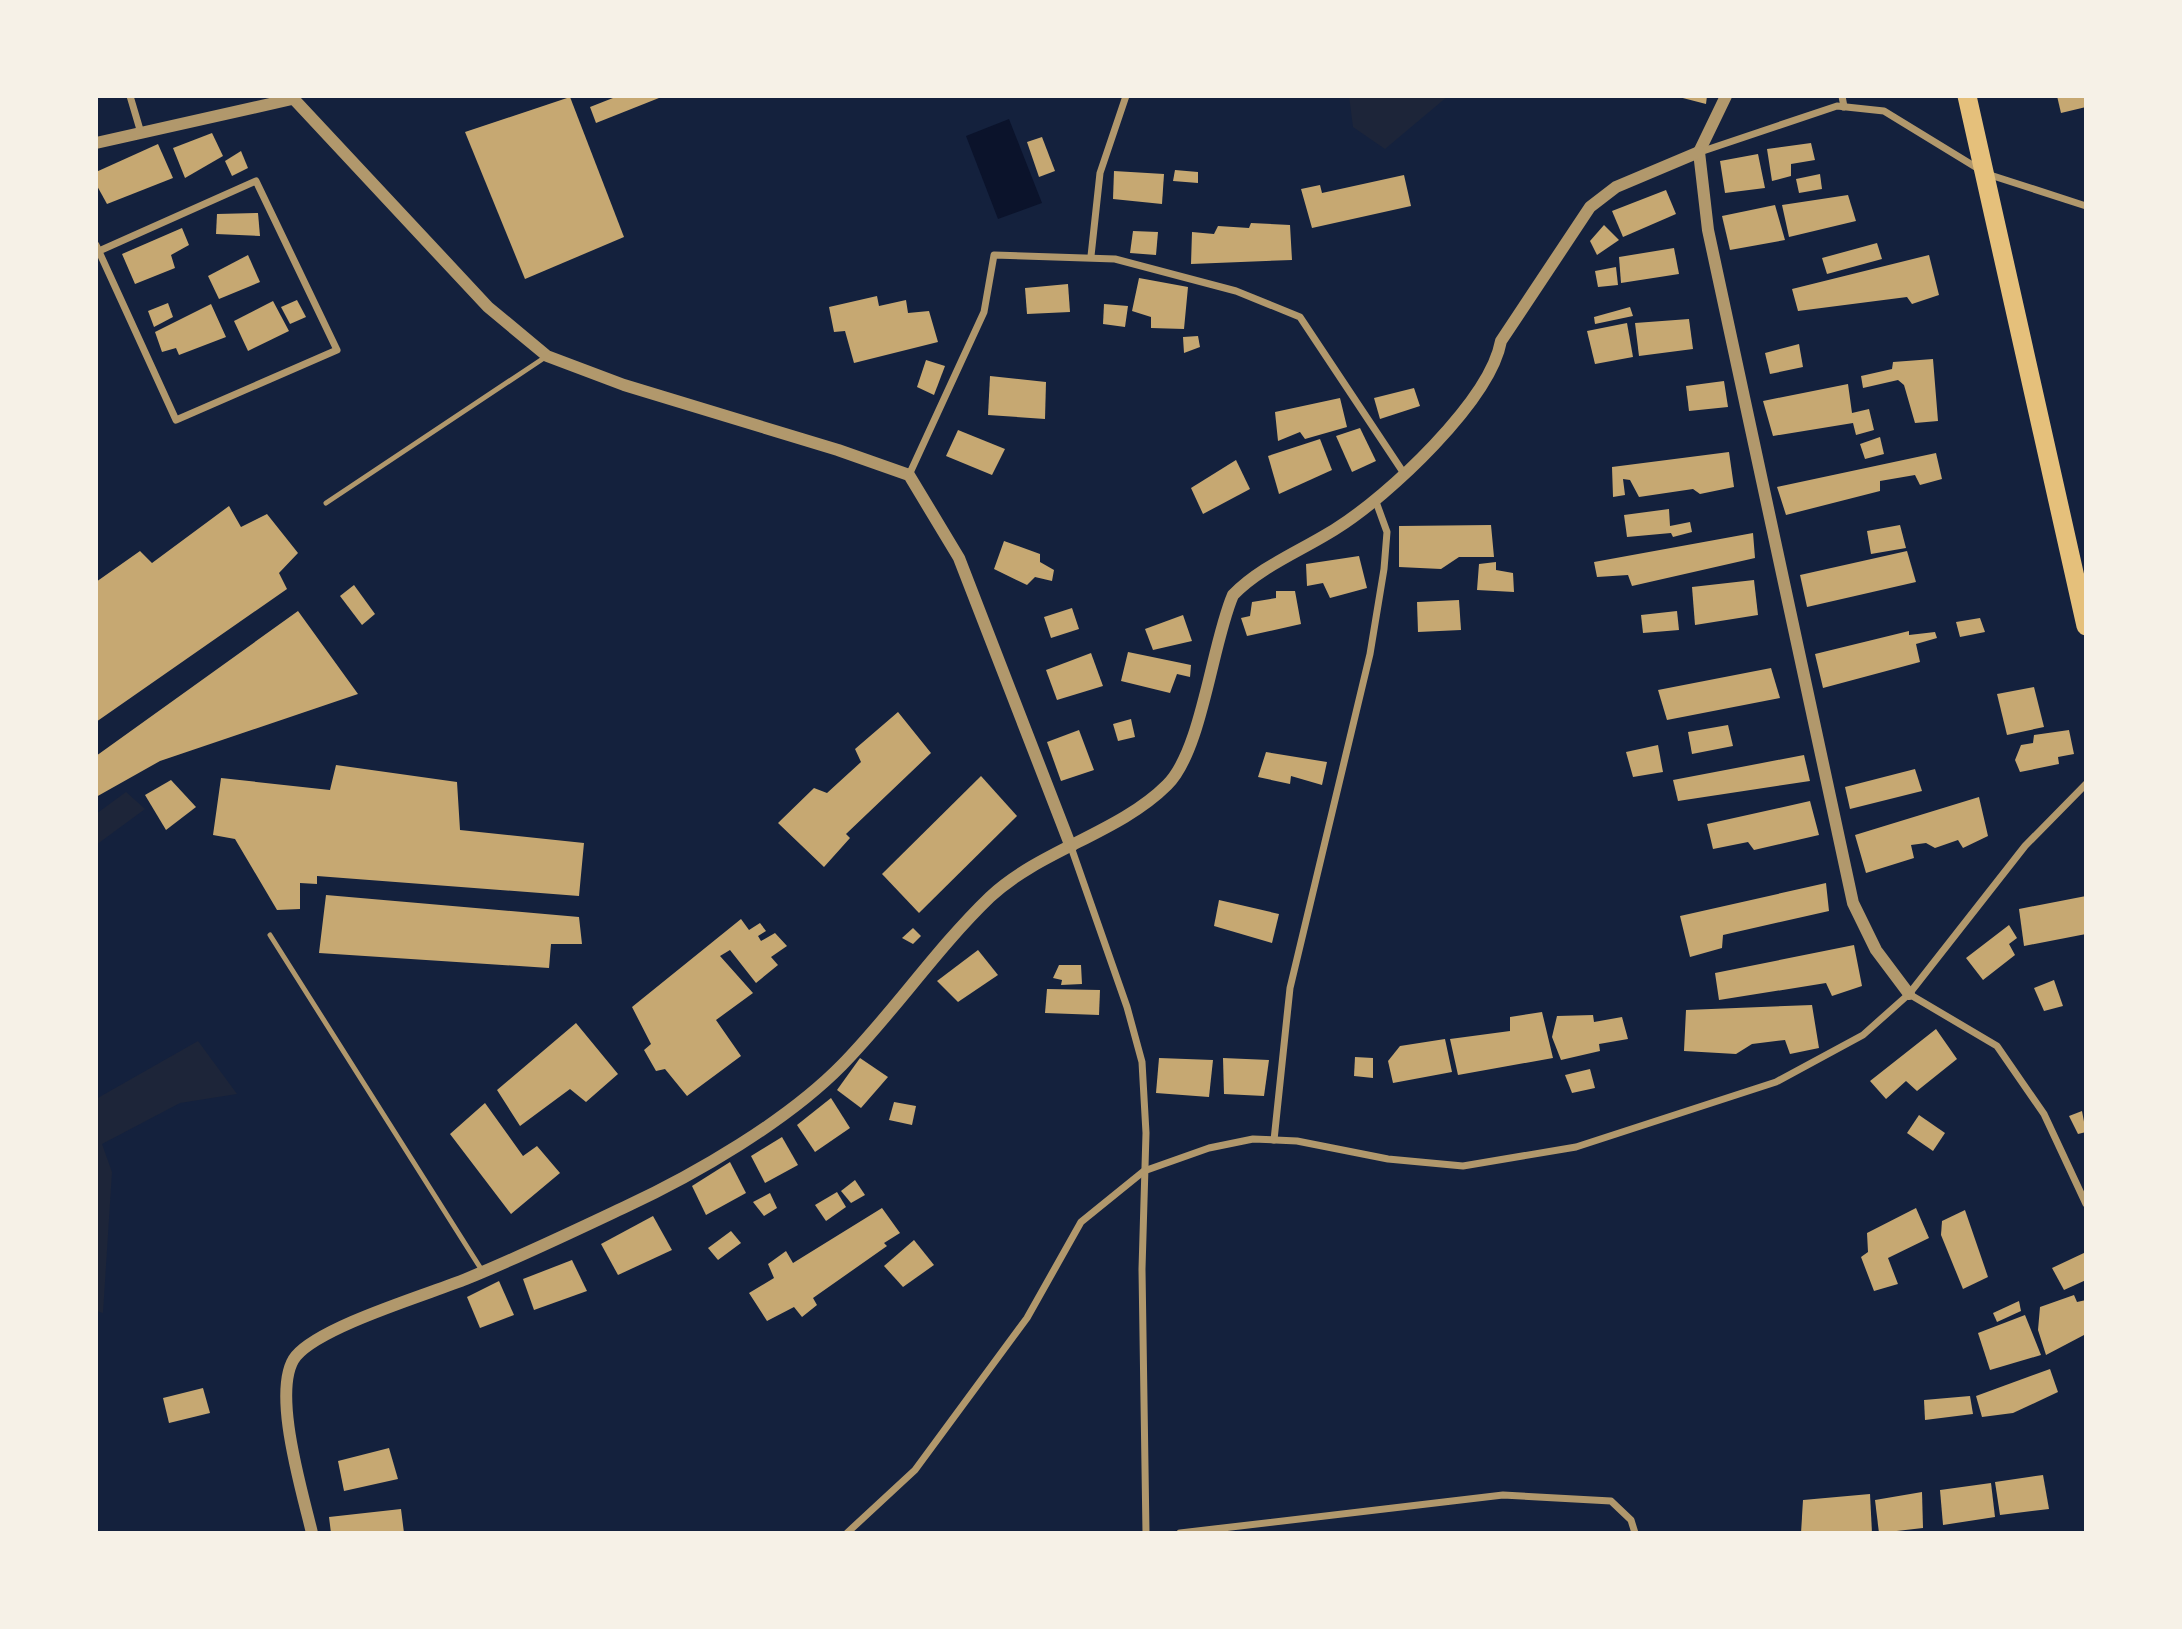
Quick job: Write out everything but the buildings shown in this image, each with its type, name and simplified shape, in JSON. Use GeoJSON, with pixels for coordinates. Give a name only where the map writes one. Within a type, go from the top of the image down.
{"type":"FeatureCollection","features":[{"type":"Feature","properties":{"kind":"highway"},"geometry":{"type":"LineString","coordinates":[[1967,96],[1987,174],[2086,626]]}},
{"type":"Feature","properties":{"kind":"street"},"geometry":{"type":"LineString","coordinates":[[130,96],[141,134]]}},
{"type":"Feature","properties":{"kind":"street"},"geometry":{"type":"LineString","coordinates":[[1091,256],[1100,173],[1126,96]]}},
{"type":"Feature","properties":{"kind":"street"},"geometry":{"type":"LineString","coordinates":[[1726,96],[1699,152],[1708,230],[1853,902],[1876,950],[1909,994],[1997,1046],[2044,1114],[2086,1204]]}},
{"type":"Feature","properties":{"kind":"street"},"geometry":{"type":"LineString","coordinates":[[1842,96],[1844,107]]}},
{"type":"Feature","properties":{"kind":"street"},"geometry":{"type":"LineString","coordinates":[[96,142],[141,134],[292,97],[488,307],[547,356],[624,385],[838,450],[909,475],[959,558],[1071,846],[1127,1007],[1142,1062],[1146,1533]]}},
{"type":"Feature","properties":{"kind":"street"},"geometry":{"type":"LineString","coordinates":[[312,1533],[286,1403],[287,1376],[295,1357],[325,1333],[483,1272],[630,1205],[777,1120],[841,1066],[929,963],[992,895],[1033,864],[1071,846],[1168,785],[1185,758],[1233,595],[1249,581],[1339,527],[1406,475],[1457,417],[1498,359],[1501,341],[1590,207],[1616,187],[1699,152],[1837,106],[1884,111],[1987,174],[2086,206]]}},
{"type":"Feature","properties":{"kind":"street"},"geometry":{"type":"LineString","coordinates":[[256,181],[337,350],[176,420],[98,248],[256,181]]}},
{"type":"Feature","properties":{"kind":"street"},"geometry":{"type":"LineString","coordinates":[[909,475],[984,312],[995,256],[1091,256],[1115,259],[1236,291],[1300,317],[1406,475]]}},
{"type":"Feature","properties":{"kind":"street"},"geometry":{"type":"LineString","coordinates":[[1274,1140],[1290,988],[1370,654],[1384,569],[1387,532],[1375,499]]}},
{"type":"Feature","properties":{"kind":"street"},"geometry":{"type":"LineString","coordinates":[[848,1533],[915,1470],[1027,1318],[1081,1222],[1144,1171],[1209,1148],[1253,1139],[1297,1141],[1388,1159],[1463,1167],[1576,1147],[1776,1082],[1863,1035],[1909,994],[2025,846],[2086,784]]}},
{"type":"Feature","properties":{"kind":"street"},"geometry":{"type":"LineString","coordinates":[[1180,1533],[1503,1495],[1611,1501],[1631,1520],[1635,1533]]}},
{"type":"Feature","properties":{"kind":"lane"},"geometry":{"type":"LineString","coordinates":[[326,503],[547,356]]}},
{"type":"Feature","properties":{"kind":"lane"},"geometry":{"type":"LineString","coordinates":[[270,935],[483,1272]]}},
{"type":"Feature","properties":{"kind":"shaded area"},"geometry":{"type":"Polygon","coordinates":[[[1349,96],[1448,96],[1385,149],[1353,127],[1349,96]]]}},
{"type":"Feature","properties":{"kind":"shaded area"},"geometry":{"type":"Polygon","coordinates":[[[1009,119],[1042,203],[998,219],[966,136],[1009,119]]]}},
{"type":"Feature","properties":{"kind":"shaded area"},"geometry":{"type":"Polygon","coordinates":[[[126,792],[145,809],[96,845],[96,814],[126,792]]]}},
{"type":"Feature","properties":{"kind":"shaded area"},"geometry":{"type":"Polygon","coordinates":[[[198,1041],[237,1094],[180,1103],[102,1144],[112,1172],[103,1313],[96,1311],[96,1099],[198,1041]]]}}]}
